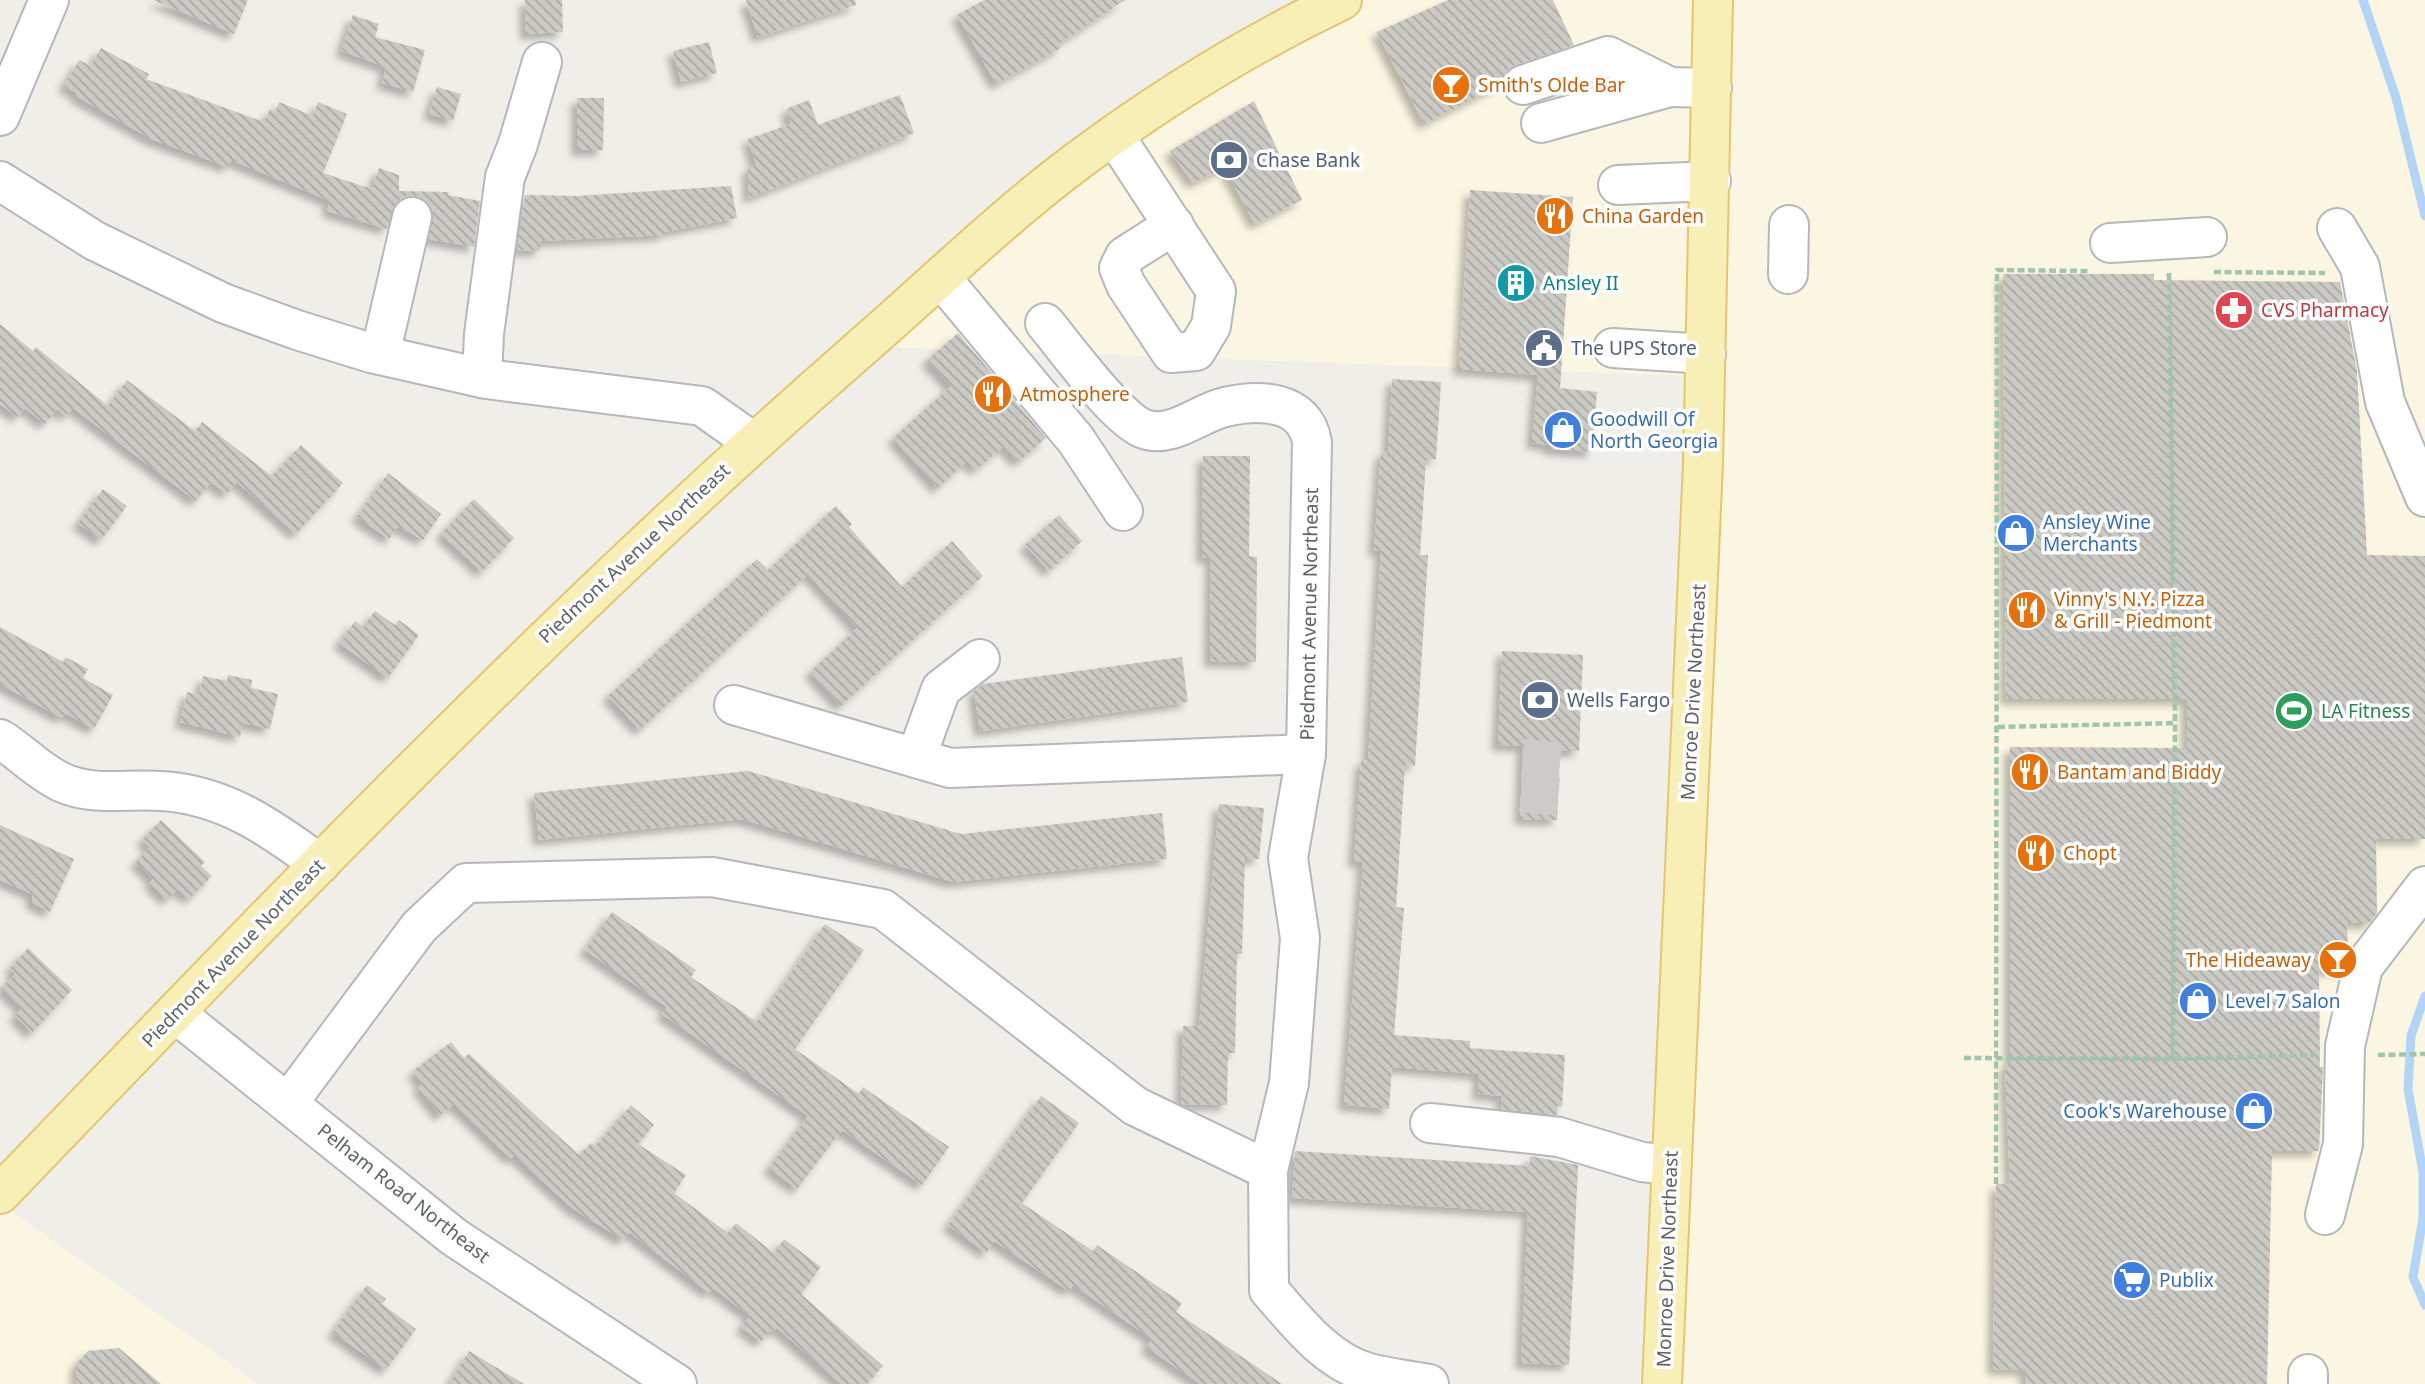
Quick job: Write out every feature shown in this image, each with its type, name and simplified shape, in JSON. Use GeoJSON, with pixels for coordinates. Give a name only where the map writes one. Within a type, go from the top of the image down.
{"type":"FeatureCollection","features":[{"type":"Feature","properties":{"kind":"main road","name":"Piedmont Avenue Northeast"},"geometry":{"type":"LineString","coordinates":[[5,1179],[175,1013],[489,691],[753,442],[1075,163],[1176,90],[1284,27],[1342,0]]}},
{"type":"Feature","properties":{"kind":"main road","name":"Monroe Drive Northeast"},"geometry":{"type":"LineString","coordinates":[[1662,1384],[1706,354],[1713,0]]}},
{"type":"Feature","properties":{"kind":"street"},"geometry":{"type":"LineString","coordinates":[[0,116],[49,0]]}},
{"type":"Feature","properties":{"kind":"street"},"geometry":{"type":"LineString","coordinates":[[1523,85],[1608,57],[1670,87]]}},
{"type":"Feature","properties":{"kind":"street"},"geometry":{"type":"LineString","coordinates":[[482,378],[484,334],[505,177],[519,144],[542,62]]}},
{"type":"Feature","properties":{"kind":"street"},"geometry":{"type":"LineString","coordinates":[[1541,123],[1670,87],[1712,88]]}},
{"type":"Feature","properties":{"kind":"street"},"geometry":{"type":"LineString","coordinates":[[1114,135],[1174,226],[1216,291],[1211,326],[1196,351],[1171,353],[1126,285],[1119,268],[1125,256],[1174,226]]}},
{"type":"Feature","properties":{"kind":"street"},"geometry":{"type":"LineString","coordinates":[[0,181],[95,241],[223,303],[297,330],[380,355],[482,378],[585,394],[702,406],[753,442]]}},
{"type":"Feature","properties":{"kind":"street"},"geometry":{"type":"LineString","coordinates":[[1618,185],[1711,181]]}},
{"type":"Feature","properties":{"kind":"street"},"geometry":{"type":"LineString","coordinates":[[380,355],[412,217]]}},
{"type":"Feature","properties":{"kind":"street"},"geometry":{"type":"LineString","coordinates":[[1788,274],[1789,225]]}},
{"type":"Feature","properties":{"kind":"street"},"geometry":{"type":"LineString","coordinates":[[2337,228],[2360,267],[2385,402],[2425,497]]}},
{"type":"Feature","properties":{"kind":"street"},"geometry":{"type":"LineString","coordinates":[[2106,257],[2209,254]]}},
{"type":"Feature","properties":{"kind":"street"},"geometry":{"type":"LineString","coordinates":[[941,278],[1076,440],[1123,511]]}},
{"type":"Feature","properties":{"kind":"street","name":"Piedmont Avenue Northeast"},"geometry":{"type":"LineString","coordinates":[[734,705],[950,768],[1306,754],[1312,442],[1309,426],[1299,415],[1282,406],[1260,404],[1224,407],[1160,432],[1145,429],[1123,414],[1045,323]]}},
{"type":"Feature","properties":{"kind":"street"},"geometry":{"type":"LineString","coordinates":[[1613,348],[1706,354]]}},
{"type":"Feature","properties":{"kind":"street"},"geometry":{"type":"LineString","coordinates":[[916,758],[941,689],[980,659]]}},
{"type":"Feature","properties":{"kind":"street"},"geometry":{"type":"LineString","coordinates":[[0,739],[63,783],[103,792],[162,791],[213,801],[268,825],[320,863]]}},
{"type":"Feature","properties":{"kind":"street"},"geometry":{"type":"LineString","coordinates":[[1306,754],[1288,858],[1300,938],[1289,1083],[1268,1170],[1269,1290],[1305,1331],[1332,1354],[1367,1373],[1429,1384]]}},
{"type":"Feature","properties":{"kind":"street"},"geometry":{"type":"LineString","coordinates":[[288,1103],[419,927],[466,883],[712,877],[883,909],[941,974],[1135,1106],[1268,1170]]}},
{"type":"Feature","properties":{"kind":"street"},"geometry":{"type":"LineString","coordinates":[[2325,1215],[2343,1144],[2363,967],[2425,886]]}},
{"type":"Feature","properties":{"kind":"street","name":"Pelham Road Northeast"},"geometry":{"type":"LineString","coordinates":[[175,1013],[454,1237],[677,1384]]}},
{"type":"Feature","properties":{"kind":"street"},"geometry":{"type":"LineString","coordinates":[[1430,1123],[1559,1137],[1642,1163],[1671,1165]]}},
{"type":"Feature","properties":{"kind":"path"},"geometry":{"type":"LineString","coordinates":[[2209,254],[2335,274]]}},
{"type":"Feature","properties":{"kind":"path"},"geometry":{"type":"LineString","coordinates":[[1997,1184],[1997,270],[2106,257]]}},
{"type":"Feature","properties":{"kind":"path"},"geometry":{"type":"LineString","coordinates":[[2160,272],[2183,272]]}},
{"type":"Feature","properties":{"kind":"path"},"geometry":{"type":"LineString","coordinates":[[2169,272],[2175,723],[2173,1059]]}},
{"type":"Feature","properties":{"kind":"path"},"geometry":{"type":"LineString","coordinates":[[1998,727],[2175,723]]}},
{"type":"Feature","properties":{"kind":"path"},"geometry":{"type":"LineString","coordinates":[[1965,1058],[2173,1059],[2425,1054]]}},
{"type":"Feature","properties":{"kind":"shaded area"},"geometry":{"type":"Polygon","coordinates":[[[1351,0],[2425,0],[2425,1384],[1663,1384],[1697,376],[861,346],[1153,107],[1351,0]]]}},
{"type":"Feature","properties":{"kind":"shaded area"},"geometry":{"type":"Polygon","coordinates":[[[0,1204],[259,1384],[0,1384],[0,1204]]]}},
{"type":"Feature","properties":{"kind":"building"},"geometry":{"type":"Polygon","coordinates":[[[153,0],[248,0],[234,34],[153,0]]]}},
{"type":"Feature","properties":{"kind":"building"},"geometry":{"type":"Polygon","coordinates":[[[525,0],[562,0],[563,32],[526,34],[525,0]]]}},
{"type":"Feature","properties":{"kind":"building"},"geometry":{"type":"Polygon","coordinates":[[[746,0],[855,0],[856,5],[758,37],[746,0]]]}},
{"type":"Feature","properties":{"kind":"building"},"geometry":{"type":"Polygon","coordinates":[[[984,0],[1125,0],[1059,44],[1061,48],[996,84],[957,15],[984,0]]]}},
{"type":"Feature","properties":{"kind":"building","name":"Smith's Olde Bar"},"geometry":{"type":"Polygon","coordinates":[[[1448,0],[1553,0],[1574,45],[1515,65],[1506,71],[1502,84],[1424,124],[1377,32],[1448,0]]]}},
{"type":"Feature","properties":{"kind":"building"},"geometry":{"type":"Polygon","coordinates":[[[353,15],[379,24],[375,37],[425,50],[413,92],[382,83],[386,67],[341,51],[353,15]]]}},
{"type":"Feature","properties":{"kind":"building"},"geometry":{"type":"Polygon","coordinates":[[[709,42],[717,73],[681,82],[673,51],[709,42]]]}},
{"type":"Feature","properties":{"kind":"building"},"geometry":{"type":"Polygon","coordinates":[[[101,48],[149,74],[146,79],[264,122],[270,109],[275,112],[279,102],[313,116],[318,102],[347,114],[323,173],[372,189],[379,168],[399,175],[399,191],[449,192],[448,195],[480,201],[474,247],[429,239],[433,211],[427,202],[418,196],[405,196],[396,203],[387,229],[327,211],[330,201],[231,160],[228,167],[151,139],[76,96],[77,93],[64,86],[79,60],[90,66],[101,48]]]}},
{"type":"Feature","properties":{"kind":"building"},"geometry":{"type":"Polygon","coordinates":[[[437,87],[461,94],[453,121],[429,114],[437,87]]]}},
{"type":"Feature","properties":{"kind":"building"},"geometry":{"type":"Polygon","coordinates":[[[900,95],[914,133],[749,198],[748,167],[756,165],[748,139],[791,124],[786,109],[809,100],[818,125],[900,95]]]}},
{"type":"Feature","properties":{"kind":"building"},"geometry":{"type":"Polygon","coordinates":[[[577,98],[604,98],[603,150],[577,150],[577,98]]]}},
{"type":"Feature","properties":{"kind":"building","name":"Chase Bank"},"geometry":{"type":"Polygon","coordinates":[[[1254,101],[1302,200],[1255,224],[1225,168],[1193,183],[1170,151],[1254,101]]]}},
{"type":"Feature","properties":{"kind":"building"},"geometry":{"type":"Polygon","coordinates":[[[731,186],[737,218],[664,232],[664,235],[541,241],[540,251],[517,250],[525,195],[577,196],[731,186]]]}},
{"type":"Feature","properties":{"kind":"building","name":"Ansley II"},"geometry":{"type":"Polygon","coordinates":[[[1470,190],[1573,197],[1560,388],[1597,392],[1592,452],[1550,449],[1550,445],[1532,443],[1538,375],[1459,369],[1470,190]]]}},
{"type":"Feature","properties":{"kind":"building"},"geometry":{"type":"Polygon","coordinates":[[[2003,274],[2154,274],[2154,280],[2340,282],[2357,371],[2367,555],[2425,556],[2425,839],[2376,839],[2377,913],[2369,923],[2347,923],[2348,951],[2340,970],[2319,970],[2320,1067],[2323,1067],[2319,1151],[2272,1151],[2267,1384],[2025,1384],[2025,1370],[1993,1369],[1996,1184],[2010,1184],[2005,1064],[2010,1064],[2010,747],[2187,748],[2187,699],[2006,699],[2003,274]]]}},
{"type":"Feature","properties":{"kind":"building"},"geometry":{"type":"Polygon","coordinates":[[[0,324],[33,351],[36,347],[108,406],[127,380],[195,431],[202,422],[272,476],[301,445],[343,483],[296,534],[237,482],[227,494],[211,482],[196,501],[73,408],[66,416],[57,409],[45,424],[25,408],[17,417],[0,404],[0,324]]]}},
{"type":"Feature","properties":{"kind":"building"},"geometry":{"type":"Polygon","coordinates":[[[958,333],[1046,438],[1018,462],[1004,446],[976,470],[967,461],[938,488],[893,438],[951,386],[927,360],[958,333]]]}},
{"type":"Feature","properties":{"kind":"building"},"geometry":{"type":"Polygon","coordinates":[[[1392,379],[1441,382],[1436,459],[1426,459],[1420,555],[1428,555],[1415,766],[1405,765],[1396,907],[1404,908],[1394,1035],[1470,1041],[1470,1048],[1565,1055],[1562,1107],[1557,1106],[1557,1115],[1501,1109],[1502,1096],[1478,1094],[1479,1074],[1392,1067],[1389,1109],[1344,1105],[1363,862],[1354,861],[1361,760],[1368,761],[1381,551],[1374,550],[1381,452],[1388,453],[1392,379]]]}},
{"type":"Feature","properties":{"kind":"building"},"geometry":{"type":"Polygon","coordinates":[[[1203,456],[1250,456],[1249,556],[1257,557],[1256,662],[1210,661],[1211,557],[1202,558],[1203,456]]]}},
{"type":"Feature","properties":{"kind":"building"},"geometry":{"type":"Polygon","coordinates":[[[388,473],[441,514],[423,540],[398,526],[389,539],[357,517],[388,473]]]}},
{"type":"Feature","properties":{"kind":"building"},"geometry":{"type":"Polygon","coordinates":[[[103,489],[127,506],[101,540],[78,523],[103,489]]]}},
{"type":"Feature","properties":{"kind":"building"},"geometry":{"type":"Polygon","coordinates":[[[474,499],[514,538],[482,572],[441,534],[474,499]]]}},
{"type":"Feature","properties":{"kind":"building"},"geometry":{"type":"Polygon","coordinates":[[[836,506],[852,524],[849,527],[902,587],[952,541],[983,576],[841,706],[810,672],[857,628],[808,574],[640,730],[608,696],[757,559],[768,570],[836,506]]]}},
{"type":"Feature","properties":{"kind":"building"},"geometry":{"type":"Polygon","coordinates":[[[1059,515],[1082,541],[1049,571],[1025,545],[1059,515]]]}},
{"type":"Feature","properties":{"kind":"building"},"geometry":{"type":"Polygon","coordinates":[[[375,611],[395,625],[399,620],[419,635],[388,678],[339,643],[355,621],[363,627],[375,611]]]}},
{"type":"Feature","properties":{"kind":"building"},"geometry":{"type":"Polygon","coordinates":[[[0,627],[63,662],[66,657],[88,669],[83,678],[113,695],[94,729],[65,713],[62,718],[0,684],[0,627]]]}},
{"type":"Feature","properties":{"kind":"building","name":"Wells Fargo"},"geometry":{"type":"Polygon","coordinates":[[[1502,651],[1583,655],[1579,751],[1560,751],[1557,820],[1520,819],[1523,746],[1498,745],[1502,651]]]}},
{"type":"Feature","properties":{"kind":"building"},"geometry":{"type":"Polygon","coordinates":[[[1182,657],[1188,702],[980,731],[974,691],[983,684],[1182,657]]]}},
{"type":"Feature","properties":{"kind":"building"},"geometry":{"type":"Polygon","coordinates":[[[228,675],[252,680],[251,688],[278,694],[270,729],[243,723],[240,737],[180,722],[187,692],[199,695],[203,676],[227,681],[228,675]]]}},
{"type":"Feature","properties":{"kind":"building"},"geometry":{"type":"Polygon","coordinates":[[[748,771],[961,834],[1162,813],[1167,859],[953,882],[742,819],[539,840],[534,793],[748,771]]]}},
{"type":"Feature","properties":{"kind":"building"},"geometry":{"type":"Polygon","coordinates":[[[1219,804],[1264,808],[1259,859],[1245,858],[1242,954],[1237,954],[1235,1053],[1228,1053],[1227,1105],[1181,1104],[1183,1026],[1199,1026],[1219,804]]]}},
{"type":"Feature","properties":{"kind":"building"},"geometry":{"type":"Polygon","coordinates":[[[161,820],[205,862],[201,866],[212,876],[189,899],[178,889],[167,900],[150,883],[153,879],[136,862],[150,847],[142,840],[161,820]]]}},
{"type":"Feature","properties":{"kind":"building"},"geometry":{"type":"Polygon","coordinates":[[[0,825],[74,859],[50,912],[32,903],[32,894],[0,880],[0,825]]]}},
{"type":"Feature","properties":{"kind":"building"},"geometry":{"type":"Polygon","coordinates":[[[612,912],[696,970],[691,977],[757,1022],[825,924],[864,950],[795,1049],[859,1094],[863,1087],[949,1147],[922,1185],[842,1130],[797,1189],[769,1168],[808,1116],[662,1014],[667,1007],[585,950],[612,912]]]}},
{"type":"Feature","properties":{"kind":"building"},"geometry":{"type":"Polygon","coordinates":[[[28,948],[72,990],[32,1033],[15,1016],[22,1008],[1,988],[15,974],[10,968],[28,948]]]}},
{"type":"Feature","properties":{"kind":"building"},"geometry":{"type":"Polygon","coordinates":[[[451,1042],[464,1058],[469,1054],[579,1155],[591,1143],[595,1146],[631,1105],[654,1125],[638,1144],[686,1175],[674,1193],[728,1233],[736,1223],[774,1253],[784,1239],[821,1267],[801,1294],[883,1366],[867,1384],[841,1384],[777,1328],[773,1332],[770,1330],[761,1342],[741,1327],[750,1316],[713,1288],[709,1293],[629,1232],[623,1240],[572,1208],[514,1155],[511,1159],[454,1104],[440,1115],[418,1087],[423,1084],[413,1071],[451,1042]]]}},
{"type":"Feature","properties":{"kind":"building"},"geometry":{"type":"Polygon","coordinates":[[[1041,1096],[1079,1123],[1022,1203],[1093,1251],[1097,1245],[1182,1303],[1176,1312],[1282,1384],[1200,1384],[1146,1347],[1152,1339],[1073,1285],[1069,1291],[994,1241],[986,1253],[948,1225],[1041,1096]]]}},
{"type":"Feature","properties":{"kind":"building"},"geometry":{"type":"Polygon","coordinates":[[[1295,1151],[1530,1166],[1530,1156],[1578,1165],[1569,1365],[1521,1363],[1528,1212],[1292,1198],[1295,1151]]]}},
{"type":"Feature","properties":{"kind":"building"},"geometry":{"type":"Polygon","coordinates":[[[367,1285],[386,1299],[382,1304],[416,1329],[386,1370],[333,1332],[367,1285]]]}},
{"type":"Feature","properties":{"kind":"building"},"geometry":{"type":"Polygon","coordinates":[[[119,1348],[161,1384],[76,1384],[76,1364],[88,1351],[119,1348]]]}},
{"type":"Feature","properties":{"kind":"building"},"geometry":{"type":"Polygon","coordinates":[[[469,1351],[524,1384],[449,1384],[469,1351]]]}},
{"type":"Feature","properties":{"kind":"waterway"},"geometry":{"type":"LineString","coordinates":[[2363,0],[2396,98],[2425,216]]}},
{"type":"Feature","properties":{"kind":"waterway"},"geometry":{"type":"LineString","coordinates":[[2425,996],[2411,1036],[2408,1089],[2423,1172],[2423,1218],[2413,1277],[2425,1305]]}},
{"type":"Feature","properties":{"kind":"tunnel"},"geometry":{"type":"LineString","coordinates":[[1523,758],[1560,762]]}},
{"type":"Feature","properties":{"kind":"tunnel"},"geometry":{"type":"LineString","coordinates":[[1521,793],[1558,797]]}},
{"type":"Feature","properties":{"kind":"place","name":"Smith's Olde Bar"},"geometry":{"type":"Point","coordinates":[1451,85]}},
{"type":"Feature","properties":{"kind":"place","name":"Chase Bank"},"geometry":{"type":"Point","coordinates":[1229,160]}},
{"type":"Feature","properties":{"kind":"place","name":"China Garden"},"geometry":{"type":"Point","coordinates":[1555,216]}},
{"type":"Feature","properties":{"kind":"place","name":"Ansley II"},"geometry":{"type":"Point","coordinates":[1516,283]}},
{"type":"Feature","properties":{"kind":"place","name":"CVS Pharmacy"},"geometry":{"type":"Point","coordinates":[2234,310]}},
{"type":"Feature","properties":{"kind":"place","name":"The UPS Store"},"geometry":{"type":"Point","coordinates":[1544,348]}},
{"type":"Feature","properties":{"kind":"place","name":"Atmosphere"},"geometry":{"type":"Point","coordinates":[993,394]}},
{"type":"Feature","properties":{"kind":"place","name":"Goodwill Of North Georgia"},"geometry":{"type":"Point","coordinates":[1563,430]}},
{"type":"Feature","properties":{"kind":"place","name":"Ansley Wine Merchants"},"geometry":{"type":"Point","coordinates":[2016,533]}},
{"type":"Feature","properties":{"kind":"place","name":"Vinny's N.Y. Pizza & Grill - Piedmont"},"geometry":{"type":"Point","coordinates":[2027,610]}},
{"type":"Feature","properties":{"kind":"place","name":"Wells Fargo"},"geometry":{"type":"Point","coordinates":[1540,700]}},
{"type":"Feature","properties":{"kind":"place","name":"LA Fitness"},"geometry":{"type":"Point","coordinates":[2294,711]}},
{"type":"Feature","properties":{"kind":"place","name":"Bantam and Biddy"},"geometry":{"type":"Point","coordinates":[2030,772]}},
{"type":"Feature","properties":{"kind":"place","name":"Chopt"},"geometry":{"type":"Point","coordinates":[2036,853]}},
{"type":"Feature","properties":{"kind":"place","name":"The Hideaway"},"geometry":{"type":"Point","coordinates":[2338,960]}},
{"type":"Feature","properties":{"kind":"place","name":"Level 7 Salon"},"geometry":{"type":"Point","coordinates":[2198,1001]}},
{"type":"Feature","properties":{"kind":"place","name":"Cook's Warehouse"},"geometry":{"type":"Point","coordinates":[2254,1111]}},
{"type":"Feature","properties":{"kind":"place","name":"Publix"},"geometry":{"type":"Point","coordinates":[2132,1280]}}]}
